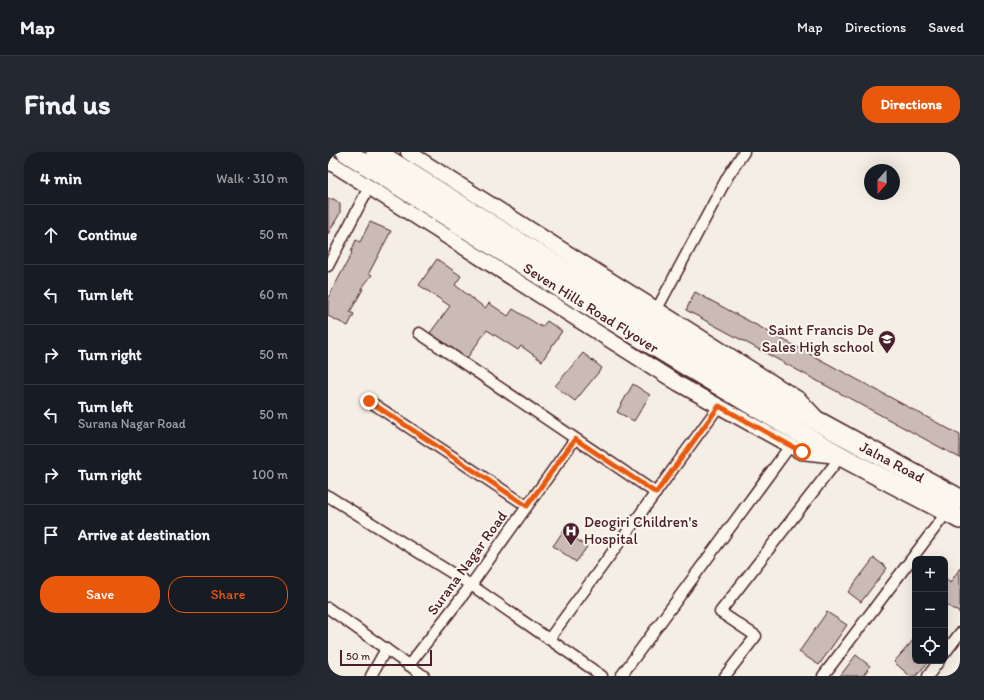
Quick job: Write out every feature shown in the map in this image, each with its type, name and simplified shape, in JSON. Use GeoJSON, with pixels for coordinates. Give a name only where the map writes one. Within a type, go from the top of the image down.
{"type":"FeatureCollection","features":[{"type":"Feature","properties":{"kind":"highway","name":"Seven Hills Road Flyover"},"geometry":{"type":"LineString","coordinates":[[346,152],[518,262],[684,365],[841,456]]}},
{"type":"Feature","properties":{"kind":"highway","name":"Seven Hills Road Flyover"},"geometry":{"type":"LineString","coordinates":[[376,152],[657,328],[755,387],[823,425]]}},
{"type":"Feature","properties":{"kind":"highway","name":"Jalna Road"},"geometry":{"type":"LineString","coordinates":[[823,425],[956,510]]}},
{"type":"Feature","properties":{"kind":"highway","name":"Jalna Road"},"geometry":{"type":"LineString","coordinates":[[841,456],[956,510]]}},
{"type":"Feature","properties":{"kind":"street"},"geometry":{"type":"LineString","coordinates":[[408,152],[800,400],[823,425]]}},
{"type":"Feature","properties":{"kind":"street"},"geometry":{"type":"LineString","coordinates":[[657,309],[728,176],[744,152]]}},
{"type":"Feature","properties":{"kind":"street"},"geometry":{"type":"LineString","coordinates":[[328,161],[679,384],[802,452],[841,456]]}},
{"type":"Feature","properties":{"kind":"street"},"geometry":{"type":"LineString","coordinates":[[328,266],[369,187]]}},
{"type":"Feature","properties":{"kind":"street"},"geometry":{"type":"LineString","coordinates":[[419,333],[656,493]]}},
{"type":"Feature","properties":{"kind":"street"},"geometry":{"type":"LineString","coordinates":[[369,401],[527,506]]}},
{"type":"Feature","properties":{"kind":"street"},"geometry":{"type":"LineString","coordinates":[[549,639],[719,406]]}},
{"type":"Feature","properties":{"kind":"street","name":"Surana Nagar Road"},"geometry":{"type":"LineString","coordinates":[[409,665],[471,585],[575,439]]}},
{"type":"Feature","properties":{"kind":"street"},"geometry":{"type":"LineString","coordinates":[[621,676],[790,446]]}},
{"type":"Feature","properties":{"kind":"street"},"geometry":{"type":"LineString","coordinates":[[725,676],[756,636],[720,612],[841,456]]}},
{"type":"Feature","properties":{"kind":"street"},"geometry":{"type":"LineString","coordinates":[[328,496],[471,585],[602,676]]}},
{"type":"Feature","properties":{"kind":"street"},"geometry":{"type":"LineString","coordinates":[[824,676],[956,510]]}},
{"type":"Feature","properties":{"kind":"street"},"geometry":{"type":"LineString","coordinates":[[328,608],[424,676]]}},
{"type":"Feature","properties":{"kind":"street"},"geometry":{"type":"LineString","coordinates":[[948,649],[960,633]]}},
{"type":"Feature","properties":{"kind":"street"},"geometry":{"type":"LineString","coordinates":[[371,676],[386,649]]}},
{"type":"Feature","properties":{"kind":"street"},"geometry":{"type":"LineString","coordinates":[[928,676],[937,664]]}},
{"type":"Feature","properties":{"kind":"building"},"geometry":{"type":"Polygon","coordinates":[[[328,199],[334,199],[340,204],[340,213],[328,234],[328,199]]]}},
{"type":"Feature","properties":{"kind":"building"},"geometry":{"type":"Polygon","coordinates":[[[370,222],[391,231],[369,273],[372,275],[361,289],[363,289],[350,312],[354,314],[348,326],[328,316],[328,298],[352,253],[351,252],[356,240],[360,242],[370,222]]]}},
{"type":"Feature","properties":{"kind":"building"},"geometry":{"type":"Polygon","coordinates":[[[437,259],[461,276],[455,285],[485,308],[489,303],[508,316],[513,309],[542,327],[547,321],[562,331],[542,361],[521,346],[518,350],[487,330],[467,358],[430,333],[450,306],[419,285],[437,259]]]}},
{"type":"Feature","properties":{"kind":"building"},"geometry":{"type":"Polygon","coordinates":[[[695,292],[960,435],[960,458],[686,310],[695,292]]]}},
{"type":"Feature","properties":{"kind":"building"},"geometry":{"type":"Polygon","coordinates":[[[583,353],[602,368],[575,401],[555,386],[583,353]]]}},
{"type":"Feature","properties":{"kind":"building"},"geometry":{"type":"Polygon","coordinates":[[[633,384],[650,395],[634,421],[617,412],[633,384]]]}},
{"type":"Feature","properties":{"kind":"building"},"geometry":{"type":"Polygon","coordinates":[[[564,530],[587,547],[576,562],[553,546],[564,530]]]}},
{"type":"Feature","properties":{"kind":"building"},"geometry":{"type":"Polygon","coordinates":[[[874,558],[887,568],[861,602],[848,592],[874,558]]]}},
{"type":"Feature","properties":{"kind":"building"},"geometry":{"type":"Polygon","coordinates":[[[960,568],[960,613],[948,606],[948,581],[950,583],[960,568]]]}},
{"type":"Feature","properties":{"kind":"building"},"geometry":{"type":"Polygon","coordinates":[[[827,612],[847,625],[819,665],[799,652],[827,612]]]}},
{"type":"Feature","properties":{"kind":"building"},"geometry":{"type":"Polygon","coordinates":[[[912,641],[912,664],[926,664],[916,676],[910,676],[894,662],[912,641]]]}},
{"type":"Feature","properties":{"kind":"building"},"geometry":{"type":"Polygon","coordinates":[[[856,655],[870,666],[863,676],[840,676],[856,655]]]}},
{"type":"Feature","properties":{"kind":"place","name":"Saint Francis De Sales High school"},"geometry":{"type":"Point","coordinates":[887,354]}},
{"type":"Feature","properties":{"kind":"place","name":"Deogiri Children's Hospital"},"geometry":{"type":"Point","coordinates":[571,546]}},
{"type":"Feature","properties":{"kind":"route"},"geometry":{"type":"LineString","coordinates":[[369,401],[527,506],[575,439],[656,493],[719,406],[802,452]]}}]}
